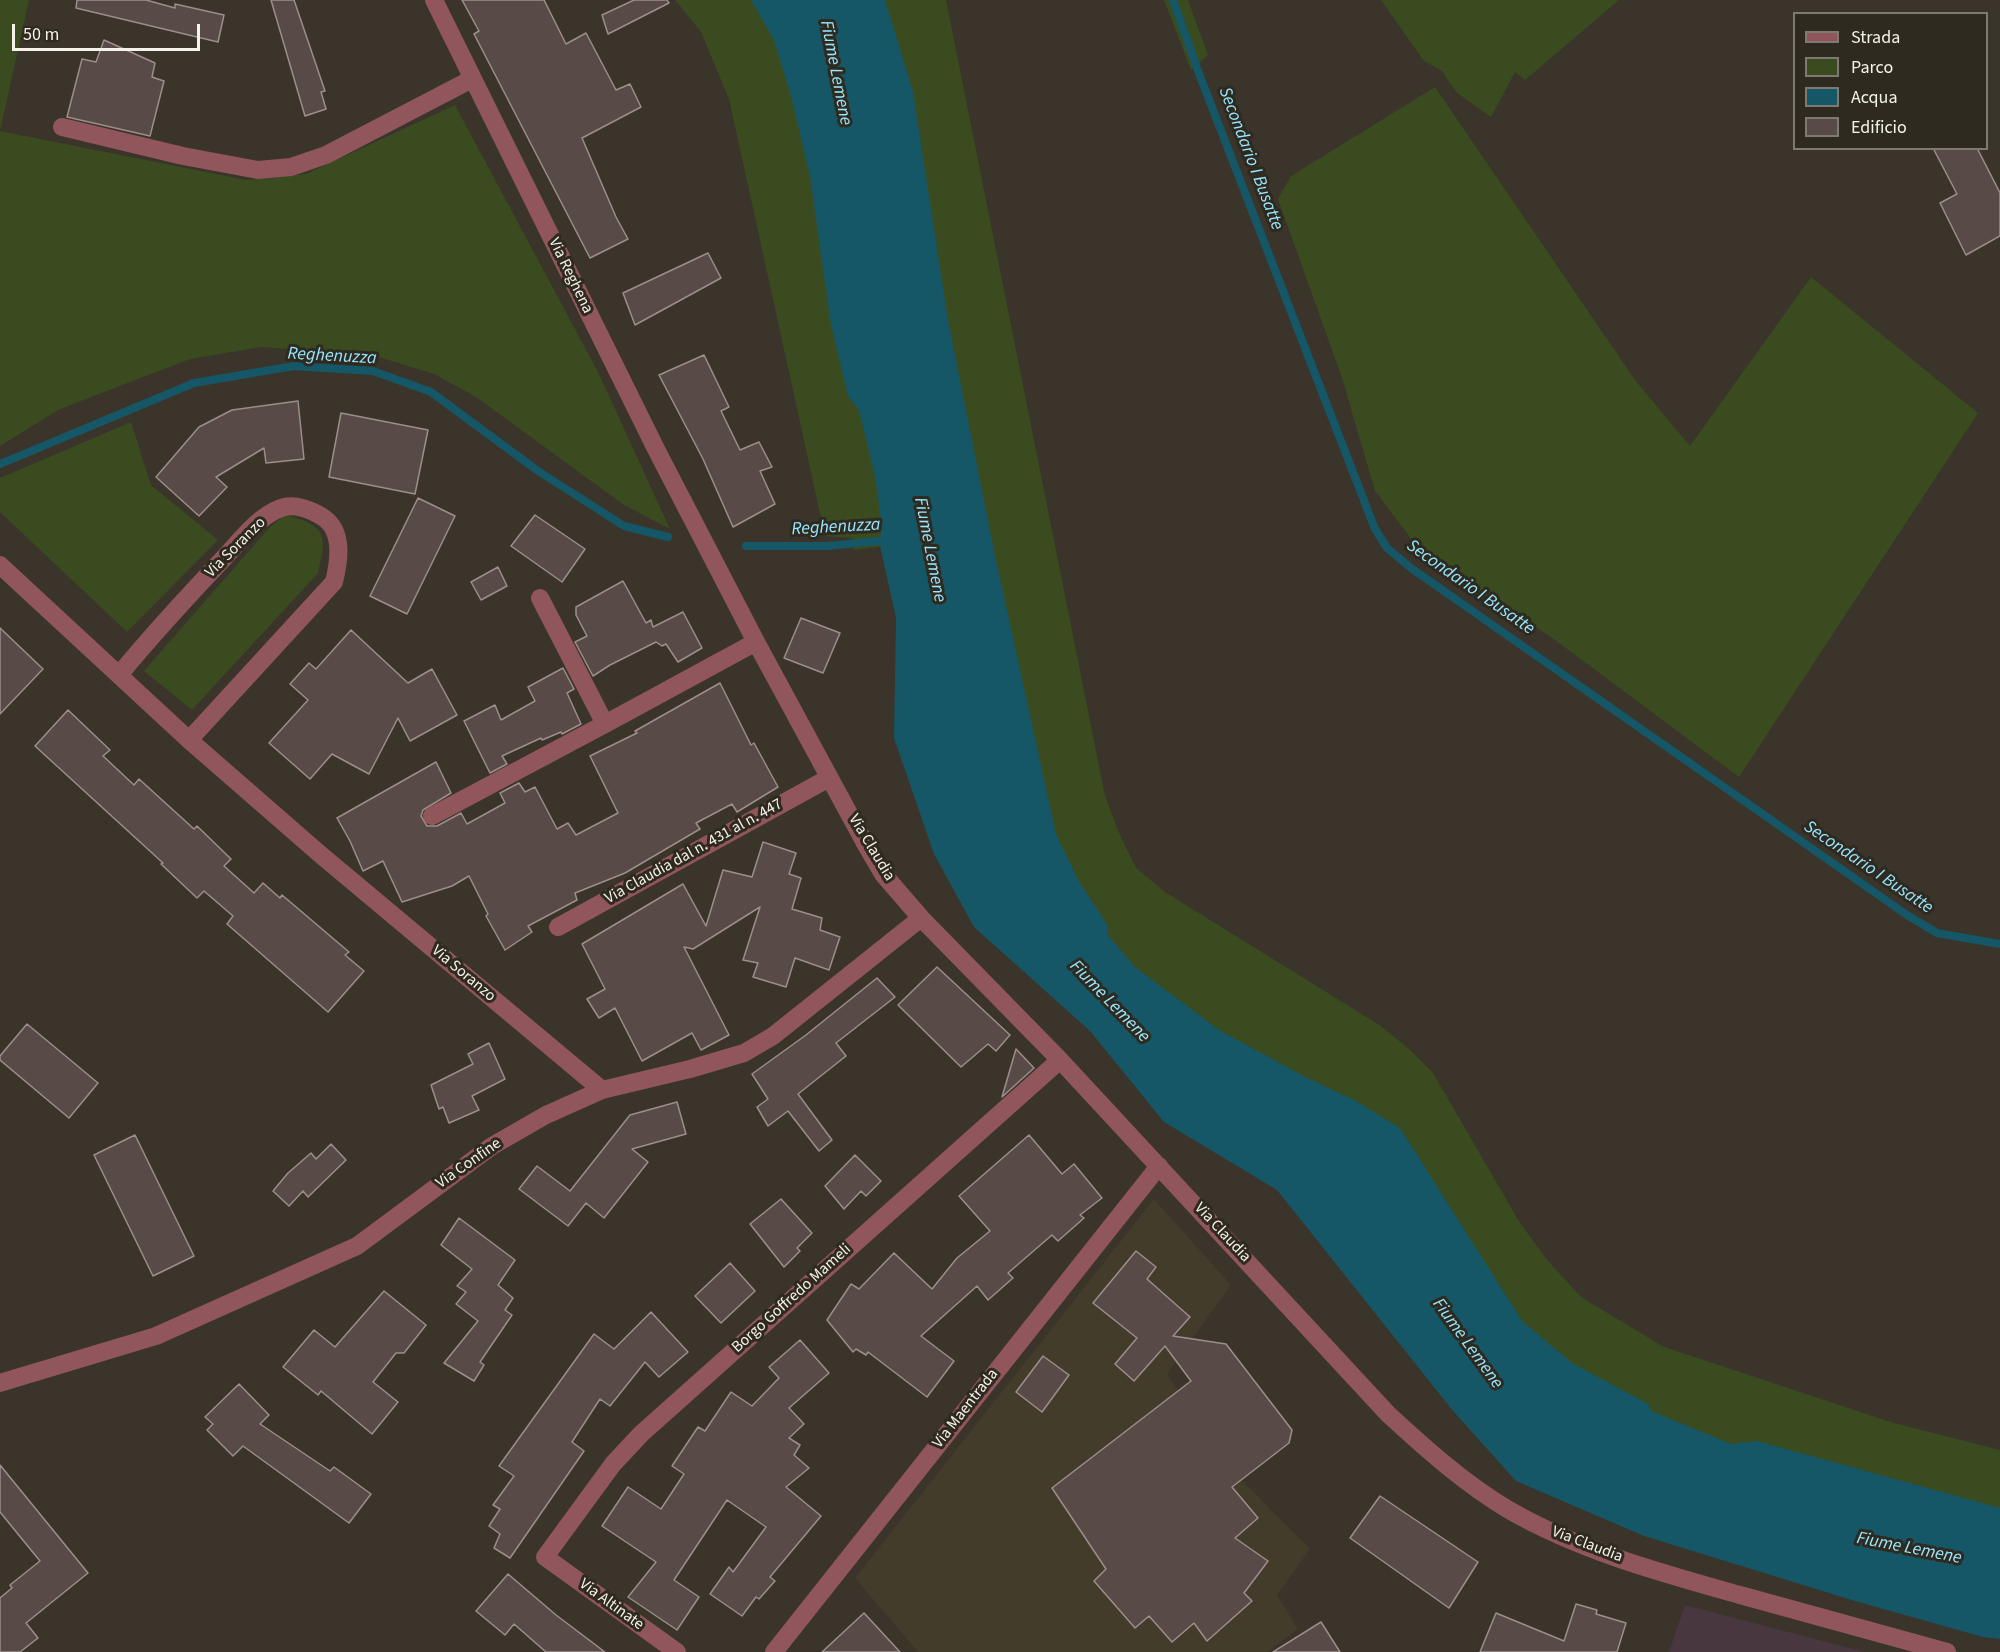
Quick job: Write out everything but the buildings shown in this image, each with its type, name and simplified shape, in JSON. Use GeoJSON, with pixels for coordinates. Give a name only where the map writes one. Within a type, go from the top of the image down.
{"type":"FeatureCollection","features":[{"type":"Feature","properties":{"kind":"street","name":"Via Reghena"},"geometry":{"type":"LineString","coordinates":[[434,0],[708,550]]}},
{"type":"Feature","properties":{"kind":"street"},"geometry":{"type":"LineString","coordinates":[[62,126],[183,156],[258,170],[291,167],[327,155],[472,79]]}},
{"type":"Feature","properties":{"kind":"street","name":"Via Soranzo"},"geometry":{"type":"LineString","coordinates":[[119,675],[155,631],[260,520],[282,507],[299,506],[326,519],[337,535],[339,561],[334,582],[189,740]]}},
{"type":"Feature","properties":{"kind":"street","name":"Via Claudia"},"geometry":{"type":"LineString","coordinates":[[708,550],[883,874],[921,918],[1060,1060],[1388,1414],[1473,1486],[1509,1510],[1542,1527],[1594,1549],[1678,1577],[1947,1652]]}},
{"type":"Feature","properties":{"kind":"street","name":"Via Soranzo"},"geometry":{"type":"LineString","coordinates":[[0,565],[189,740],[330,862],[602,1090]]}},
{"type":"Feature","properties":{"kind":"street"},"geometry":{"type":"LineString","coordinates":[[540,598],[605,724]]}},
{"type":"Feature","properties":{"kind":"street"},"geometry":{"type":"LineString","coordinates":[[432,816],[756,642]]}},
{"type":"Feature","properties":{"kind":"street","name":"Via Claudia dal n. 431 al n. 447"},"geometry":{"type":"LineString","coordinates":[[558,927],[830,778]]}},
{"type":"Feature","properties":{"kind":"street","name":"Via Confine"},"geometry":{"type":"LineString","coordinates":[[0,1383],[156,1336],[357,1246],[492,1146],[546,1115],[602,1090],[690,1070],[744,1053],[773,1036],[921,918]]}},
{"type":"Feature","properties":{"kind":"street","name":"Borgo Goffredo Mameli"},"geometry":{"type":"LineString","coordinates":[[546,1557],[613,1464],[641,1434],[1060,1060]]}},
{"type":"Feature","properties":{"kind":"street","name":"Via Maentrada"},"geometry":{"type":"LineString","coordinates":[[774,1652],[1159,1166]]}},
{"type":"Feature","properties":{"kind":"street","name":"Via Altinate"},"geometry":{"type":"LineString","coordinates":[[546,1557],[677,1652]]}},
{"type":"Feature","properties":{"kind":"shaded area"},"geometry":{"type":"Polygon","coordinates":[[[1154,1199],[1231,1285],[1167,1374],[1228,1466],[1310,1549],[1277,1595],[1298,1629],[1267,1652],[918,1652],[855,1578],[1154,1199]]]}},
{"type":"Feature","properties":{"kind":"shaded area"},"geometry":{"type":"Polygon","coordinates":[[[1685,1605],[1865,1652],[1669,1652],[1685,1605]]]}},
{"type":"Feature","properties":{"kind":"green space"},"geometry":{"type":"Polygon","coordinates":[[[0,0],[29,0],[0,131],[0,0]]]}},
{"type":"Feature","properties":{"kind":"green space"},"geometry":{"type":"Polygon","coordinates":[[[675,0],[946,0],[1105,796],[1136,868],[1165,892],[1381,1026],[1409,1049],[1433,1073],[1520,1223],[1548,1261],[1581,1297],[1664,1347],[1894,1423],[2000,1450],[2000,1571],[1719,1514],[1296,1148],[1132,1064],[911,543],[854,550],[852,538],[825,536],[729,99],[701,32],[675,0]]]}},
{"type":"Feature","properties":{"kind":"green space"},"geometry":{"type":"Polygon","coordinates":[[[1164,0],[1188,0],[1208,55],[1191,70],[1164,0]]]}},
{"type":"Feature","properties":{"kind":"green space"},"geometry":{"type":"Polygon","coordinates":[[[1381,0],[1619,0],[1525,80],[1515,72],[1491,117],[1457,93],[1442,71],[1424,61],[1381,0]]]}},
{"type":"Feature","properties":{"kind":"green space"},"geometry":{"type":"Polygon","coordinates":[[[1435,87],[1635,380],[1690,446],[1811,277],[1978,413],[1739,777],[1551,637],[1426,558],[1375,491],[1342,378],[1278,199],[1291,176],[1435,87]]]}},
{"type":"Feature","properties":{"kind":"green space"},"geometry":{"type":"Polygon","coordinates":[[[455,105],[598,372],[670,529],[624,505],[476,397],[434,374],[372,355],[261,347],[190,359],[60,409],[0,446],[0,131],[246,180],[306,174],[455,105]]]}},
{"type":"Feature","properties":{"kind":"green space"},"geometry":{"type":"Polygon","coordinates":[[[131,422],[151,485],[218,540],[127,632],[0,512],[0,478],[131,422]]]}},
{"type":"Feature","properties":{"kind":"green space"},"geometry":{"type":"Polygon","coordinates":[[[285,515],[309,523],[321,534],[323,549],[318,573],[192,710],[144,671],[269,528],[285,515]]]}},
{"type":"Feature","properties":{"kind":"water","name":"Fiume Lemene"},"geometry":{"type":"Polygon","coordinates":[[[751,0],[885,0],[913,92],[948,320],[995,556],[1056,834],[1078,880],[1108,926],[1107,934],[1135,967],[1219,1030],[1307,1078],[1354,1100],[1400,1128],[1522,1321],[1572,1363],[1648,1404],[1651,1411],[1731,1444],[1757,1441],[2000,1508],[2000,1639],[1983,1637],[1855,1601],[1644,1536],[1516,1481],[1453,1411],[1277,1190],[1164,1122],[1090,1031],[974,927],[934,854],[894,738],[896,618],[879,541],[882,528],[875,476],[859,410],[848,396],[831,325],[810,176],[792,100],[774,40],[751,0]]]}},
{"type":"Feature","properties":{"kind":"waterway","name":"Secondario I Busatte"},"geometry":{"type":"LineString","coordinates":[[1173,0],[1198,71],[1375,529],[1387,548],[1411,568],[1907,915],[1937,933],[2000,944]]}},
{"type":"Feature","properties":{"kind":"waterway","name":"Reghenuzza"},"geometry":{"type":"LineString","coordinates":[[0,464],[194,383],[294,366],[373,371],[431,392],[538,471],[624,526],[668,537]]}},
{"type":"Feature","properties":{"kind":"waterway","name":"Reghenuzza"},"geometry":{"type":"LineString","coordinates":[[746,546],[827,546],[888,540]]}}]}
